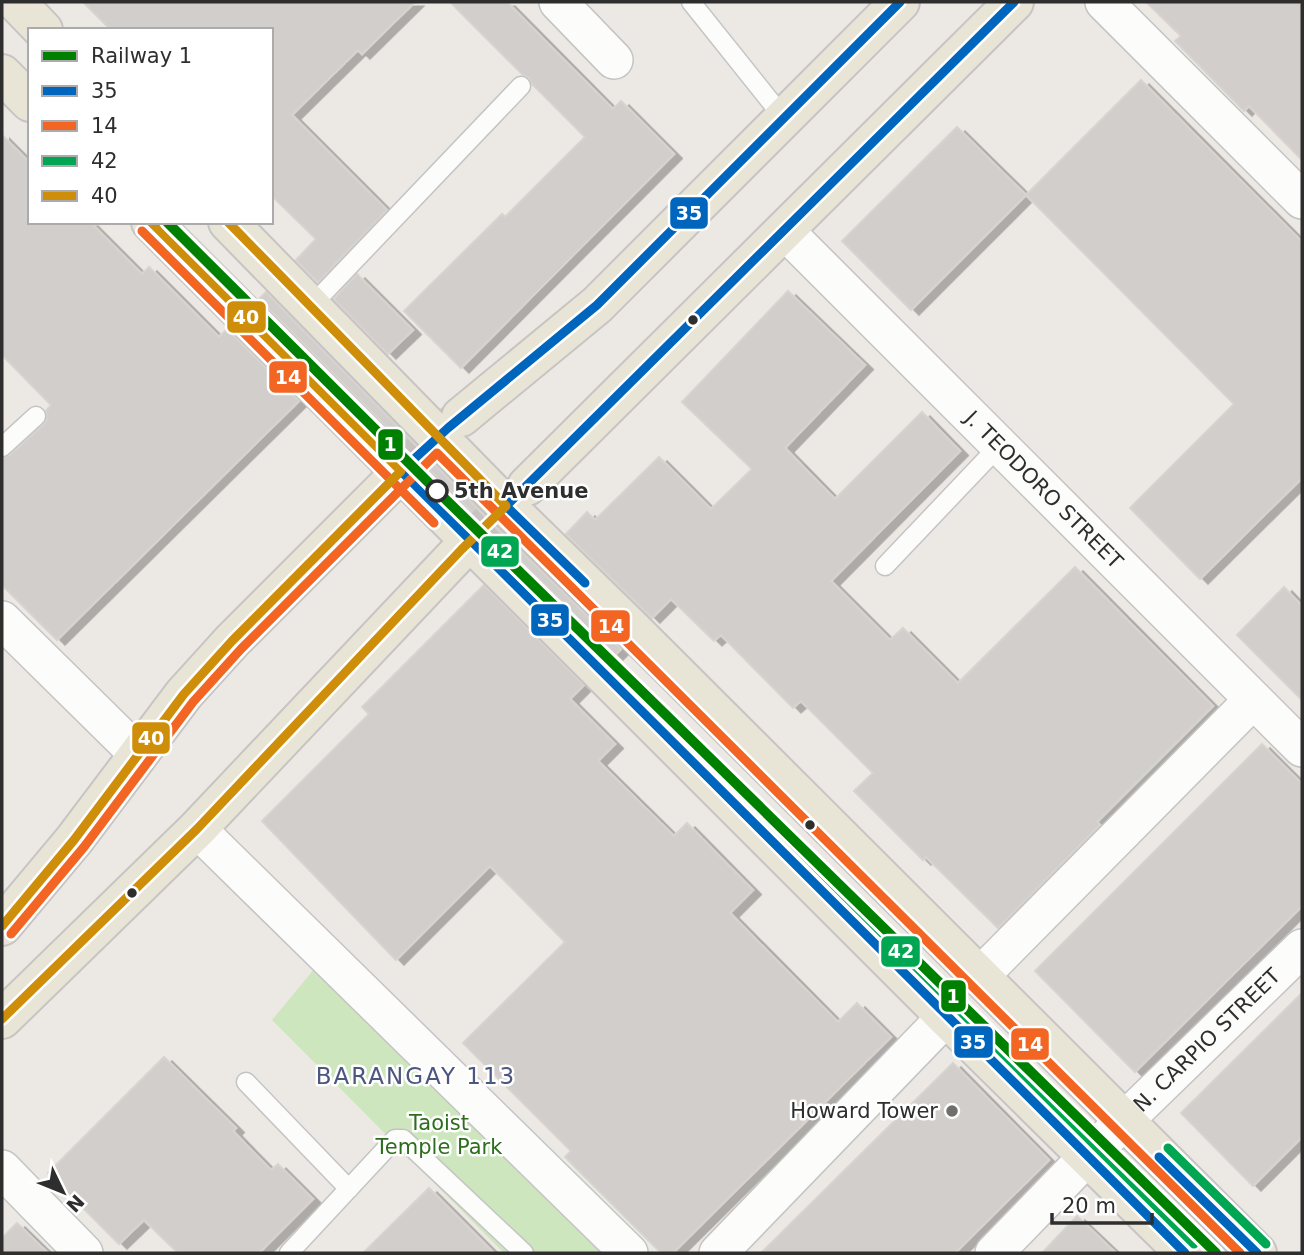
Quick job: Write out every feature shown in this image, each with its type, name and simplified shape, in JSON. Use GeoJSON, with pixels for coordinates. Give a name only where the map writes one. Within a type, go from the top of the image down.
{"type":"FeatureCollection","features":[{"type":"Feature","properties":{"kind":"main road"},"geometry":{"type":"LineString","coordinates":[[16,2],[41,28]]}},
{"type":"Feature","properties":{"kind":"main road"},"geometry":{"type":"LineString","coordinates":[[461,417],[597,305],[900,2]]}},
{"type":"Feature","properties":{"kind":"main road"},"geometry":{"type":"LineString","coordinates":[[527,486],[1014,2]]}},
{"type":"Feature","properties":{"kind":"main road"},"geometry":{"type":"LineString","coordinates":[[2,74],[28,100]]}},
{"type":"Feature","properties":{"kind":"main road"},"geometry":{"type":"LineString","coordinates":[[153,224],[1185,1253]]}},
{"type":"Feature","properties":{"kind":"main road"},"geometry":{"type":"LineString","coordinates":[[230,224],[506,506],[1257,1253]]}},
{"type":"Feature","properties":{"kind":"main road"},"geometry":{"type":"LineString","coordinates":[[2,926],[74,840],[184,694],[394,479]]}},
{"type":"Feature","properties":{"kind":"main road"},"geometry":{"type":"LineString","coordinates":[[2,1019],[197,829],[462,549]]}},
{"type":"Feature","properties":{"kind":"street"},"geometry":{"type":"LineString","coordinates":[[558,2],[614,60]]}},
{"type":"Feature","properties":{"kind":"street"},"geometry":{"type":"LineString","coordinates":[[1104,2],[1302,200]]}},
{"type":"Feature","properties":{"kind":"street","name":"J. TEODORO STREET"},"geometry":{"type":"LineString","coordinates":[[785,231],[1302,748]]}},
{"type":"Feature","properties":{"kind":"street"},"geometry":{"type":"LineString","coordinates":[[2,620],[139,755]]}},
{"type":"Feature","properties":{"kind":"street"},"geometry":{"type":"LineString","coordinates":[[979,977],[1253,700]]}},
{"type":"Feature","properties":{"kind":"street"},"geometry":{"type":"LineString","coordinates":[[197,829],[629,1253]]}},
{"type":"Feature","properties":{"kind":"street","name":"N. CARPIO STREET"},"geometry":{"type":"LineString","coordinates":[[995,1253],[1123,1121],[1302,948]]}},
{"type":"Feature","properties":{"kind":"street"},"geometry":{"type":"LineString","coordinates":[[718,1253],[946,1017]]}},
{"type":"Feature","properties":{"kind":"street"},"geometry":{"type":"LineString","coordinates":[[2,1169],[84,1253]]}},
{"type":"Feature","properties":{"kind":"lane"},"geometry":{"type":"LineString","coordinates":[[691,2],[783,117]]}},
{"type":"Feature","properties":{"kind":"lane"},"geometry":{"type":"LineString","coordinates":[[310,307],[520,86]]}},
{"type":"Feature","properties":{"kind":"lane"},"geometry":{"type":"LineString","coordinates":[[2,447],[36,415]]}},
{"type":"Feature","properties":{"kind":"lane"},"geometry":{"type":"LineString","coordinates":[[885,566],[999,446]]}},
{"type":"Feature","properties":{"kind":"lane"},"geometry":{"type":"LineString","coordinates":[[246,1082],[349,1189]]}},
{"type":"Feature","properties":{"kind":"lane"},"geometry":{"type":"LineString","coordinates":[[289,1253],[395,1139],[403,1139],[524,1253]]}},
{"type":"Feature","properties":{"kind":"green space","name":"Taoist Temple Park"},"geometry":{"type":"Polygon","coordinates":[[[320,962],[611,1253],[504,1253],[272,1020],[320,962]]]}},
{"type":"Feature","properties":{"kind":"building"},"geometry":{"type":"Polygon","coordinates":[[[83,2],[415,2],[362,54],[358,50],[292,115],[387,210],[318,282],[296,260],[316,239],[273,197],[273,28],[109,28],[83,2]]]}},
{"type":"Feature","properties":{"kind":"building"},"geometry":{"type":"Polygon","coordinates":[[[450,2],[507,2],[613,109],[621,101],[674,154],[461,368],[404,311],[502,214],[505,217],[585,137],[529,78],[450,2]]]}},
{"type":"Feature","properties":{"kind":"building"},"geometry":{"type":"Polygon","coordinates":[[[1146,2],[1302,2],[1302,160],[1249,106],[1244,111],[1175,41],[1181,36],[1146,2]]]}},
{"type":"Feature","properties":{"kind":"building"},"geometry":{"type":"Polygon","coordinates":[[[1141,80],[1302,242],[1302,478],[1200,579],[1130,508],[1234,404],[1026,195],[1141,80]]]}},
{"type":"Feature","properties":{"kind":"building"},"geometry":{"type":"Polygon","coordinates":[[[957,127],[1026,195],[911,310],[842,241],[957,127]]]}},
{"type":"Feature","properties":{"kind":"building"},"geometry":{"type":"Polygon","coordinates":[[[2,135],[28,161],[28,224],[92,224],[142,274],[149,267],[219,337],[227,329],[299,401],[57,640],[2,585],[2,458],[10,455],[44,424],[47,419],[46,411],[51,405],[2,355],[2,135]]]}},
{"type":"Feature","properties":{"kind":"building"},"geometry":{"type":"Polygon","coordinates":[[[357,274],[413,330],[388,354],[334,299],[357,274]]]}},
{"type":"Feature","properties":{"kind":"building"},"geometry":{"type":"Polygon","coordinates":[[[788,291],[865,365],[785,448],[835,499],[922,412],[960,451],[831,581],[890,640],[903,628],[958,683],[1075,567],[1213,706],[1097,822],[1100,825],[998,928],[926,857],[923,860],[854,791],[873,773],[801,701],[793,708],[721,635],[714,641],[671,599],[652,618],[566,534],[587,512],[595,520],[659,457],[711,509],[752,469],[682,402],[788,291]]]}},
{"type":"Feature","properties":{"kind":"building"},"geometry":{"type":"Polygon","coordinates":[[[266,292],[490,521],[621,649],[615,655],[259,299],[266,292]]]}},
{"type":"Feature","properties":{"kind":"building"},"geometry":{"type":"Polygon","coordinates":[[[484,585],[584,685],[570,699],[615,744],[598,761],[674,836],[687,823],[753,890],[730,913],[838,1022],[857,1003],[891,1037],[673,1253],[661,1253],[565,1157],[571,1151],[463,1043],[565,942],[490,866],[396,960],[262,821],[369,714],[362,707],[484,585]]]}},
{"type":"Feature","properties":{"kind":"building"},"geometry":{"type":"Polygon","coordinates":[[[1284,587],[1302,606],[1302,700],[1237,635],[1284,587]]]}},
{"type":"Feature","properties":{"kind":"building"},"geometry":{"type":"Polygon","coordinates":[[[1262,744],[1302,784],[1302,906],[1135,1072],[1035,971],[1262,744]]]}},
{"type":"Feature","properties":{"kind":"building"},"geometry":{"type":"Polygon","coordinates":[[[1302,993],[1302,1137],[1253,1186],[1181,1113],[1302,993]]]}},
{"type":"Feature","properties":{"kind":"building"},"geometry":{"type":"Polygon","coordinates":[[[164,1057],[236,1128],[233,1131],[271,1170],[278,1164],[313,1199],[259,1253],[178,1253],[144,1220],[119,1244],[48,1173],[164,1057]]]}},
{"type":"Feature","properties":{"kind":"building","name":"Howard Tower"},"geometry":{"type":"Polygon","coordinates":[[[953,1063],[1049,1160],[955,1253],[761,1253],[953,1063]]]}},
{"type":"Feature","properties":{"kind":"building"},"geometry":{"type":"Polygon","coordinates":[[[429,1188],[494,1253],[363,1253],[429,1188]]]}},
{"type":"Feature","properties":{"kind":"building"},"geometry":{"type":"Polygon","coordinates":[[[1077,1216],[1116,1253],[1042,1253],[1077,1216]]]}},
{"type":"Feature","properties":{"kind":"building"},"geometry":{"type":"Polygon","coordinates":[[[17,1223],[48,1253],[2,1253],[2,1238],[17,1223]]]}},
{"type":"Feature","properties":{"kind":"tunnel"},"geometry":{"type":"LineString","coordinates":[[394,479],[437,436],[461,417]]}},
{"type":"Feature","properties":{"kind":"tunnel"},"geometry":{"type":"LineString","coordinates":[[462,549],[527,486]]}},
{"type":"Feature","properties":{"kind":"rail line","name":"1"},"geometry":{"type":"LineString","coordinates":[[169,224],[435,489],[1216,1253]]}},
{"type":"Feature","properties":{"kind":"transit line","name":"35"},"geometry":{"type":"LineString","coordinates":[[900,2],[597,305],[448,428],[401,471],[1185,1253]]}},
{"type":"Feature","properties":{"kind":"transit line","name":"35"},"geometry":{"type":"LineString","coordinates":[[585,583],[506,506],[1014,2]]}},
{"type":"Feature","properties":{"kind":"transit line","name":"40"},"geometry":{"type":"LineString","coordinates":[[2,926],[74,840],[184,694],[232,641],[401,471],[153,224]]}},
{"type":"Feature","properties":{"kind":"transit line","name":"42"},"geometry":{"type":"LineString","coordinates":[[171,224],[1194,1244]]}},
{"type":"Feature","properties":{"kind":"transit line","name":"40"},"geometry":{"type":"LineString","coordinates":[[2,1019],[197,829],[506,506],[230,224]]}},
{"type":"Feature","properties":{"kind":"transit line","name":"14"},"geometry":{"type":"LineString","coordinates":[[142,231],[434,523]]}},
{"type":"Feature","properties":{"kind":"transit line","name":"14"},"geometry":{"type":"LineString","coordinates":[[11,934],[84,847],[193,702],[241,649],[437,453],[1240,1253]]}},
{"type":"Feature","properties":{"kind":"transit line","name":"42"},"geometry":{"type":"LineString","coordinates":[[1168,1148],[1266,1244]]}},
{"type":"Feature","properties":{"kind":"transit line","name":"35"},"geometry":{"type":"LineString","coordinates":[[1159,1157],[1257,1253]]}},
{"type":"Feature","properties":{"kind":"place","name":"5th Avenue"},"geometry":{"type":"Point","coordinates":[437,491]}},
{"type":"Feature","properties":{"kind":"place","name":"Howard Tower"},"geometry":{"type":"Point","coordinates":[952,1111]}},
{"type":"Feature","properties":{"kind":"district","name":"BARANGAY 113"},"geometry":{"type":"Point","coordinates":[416,1076]}}]}
